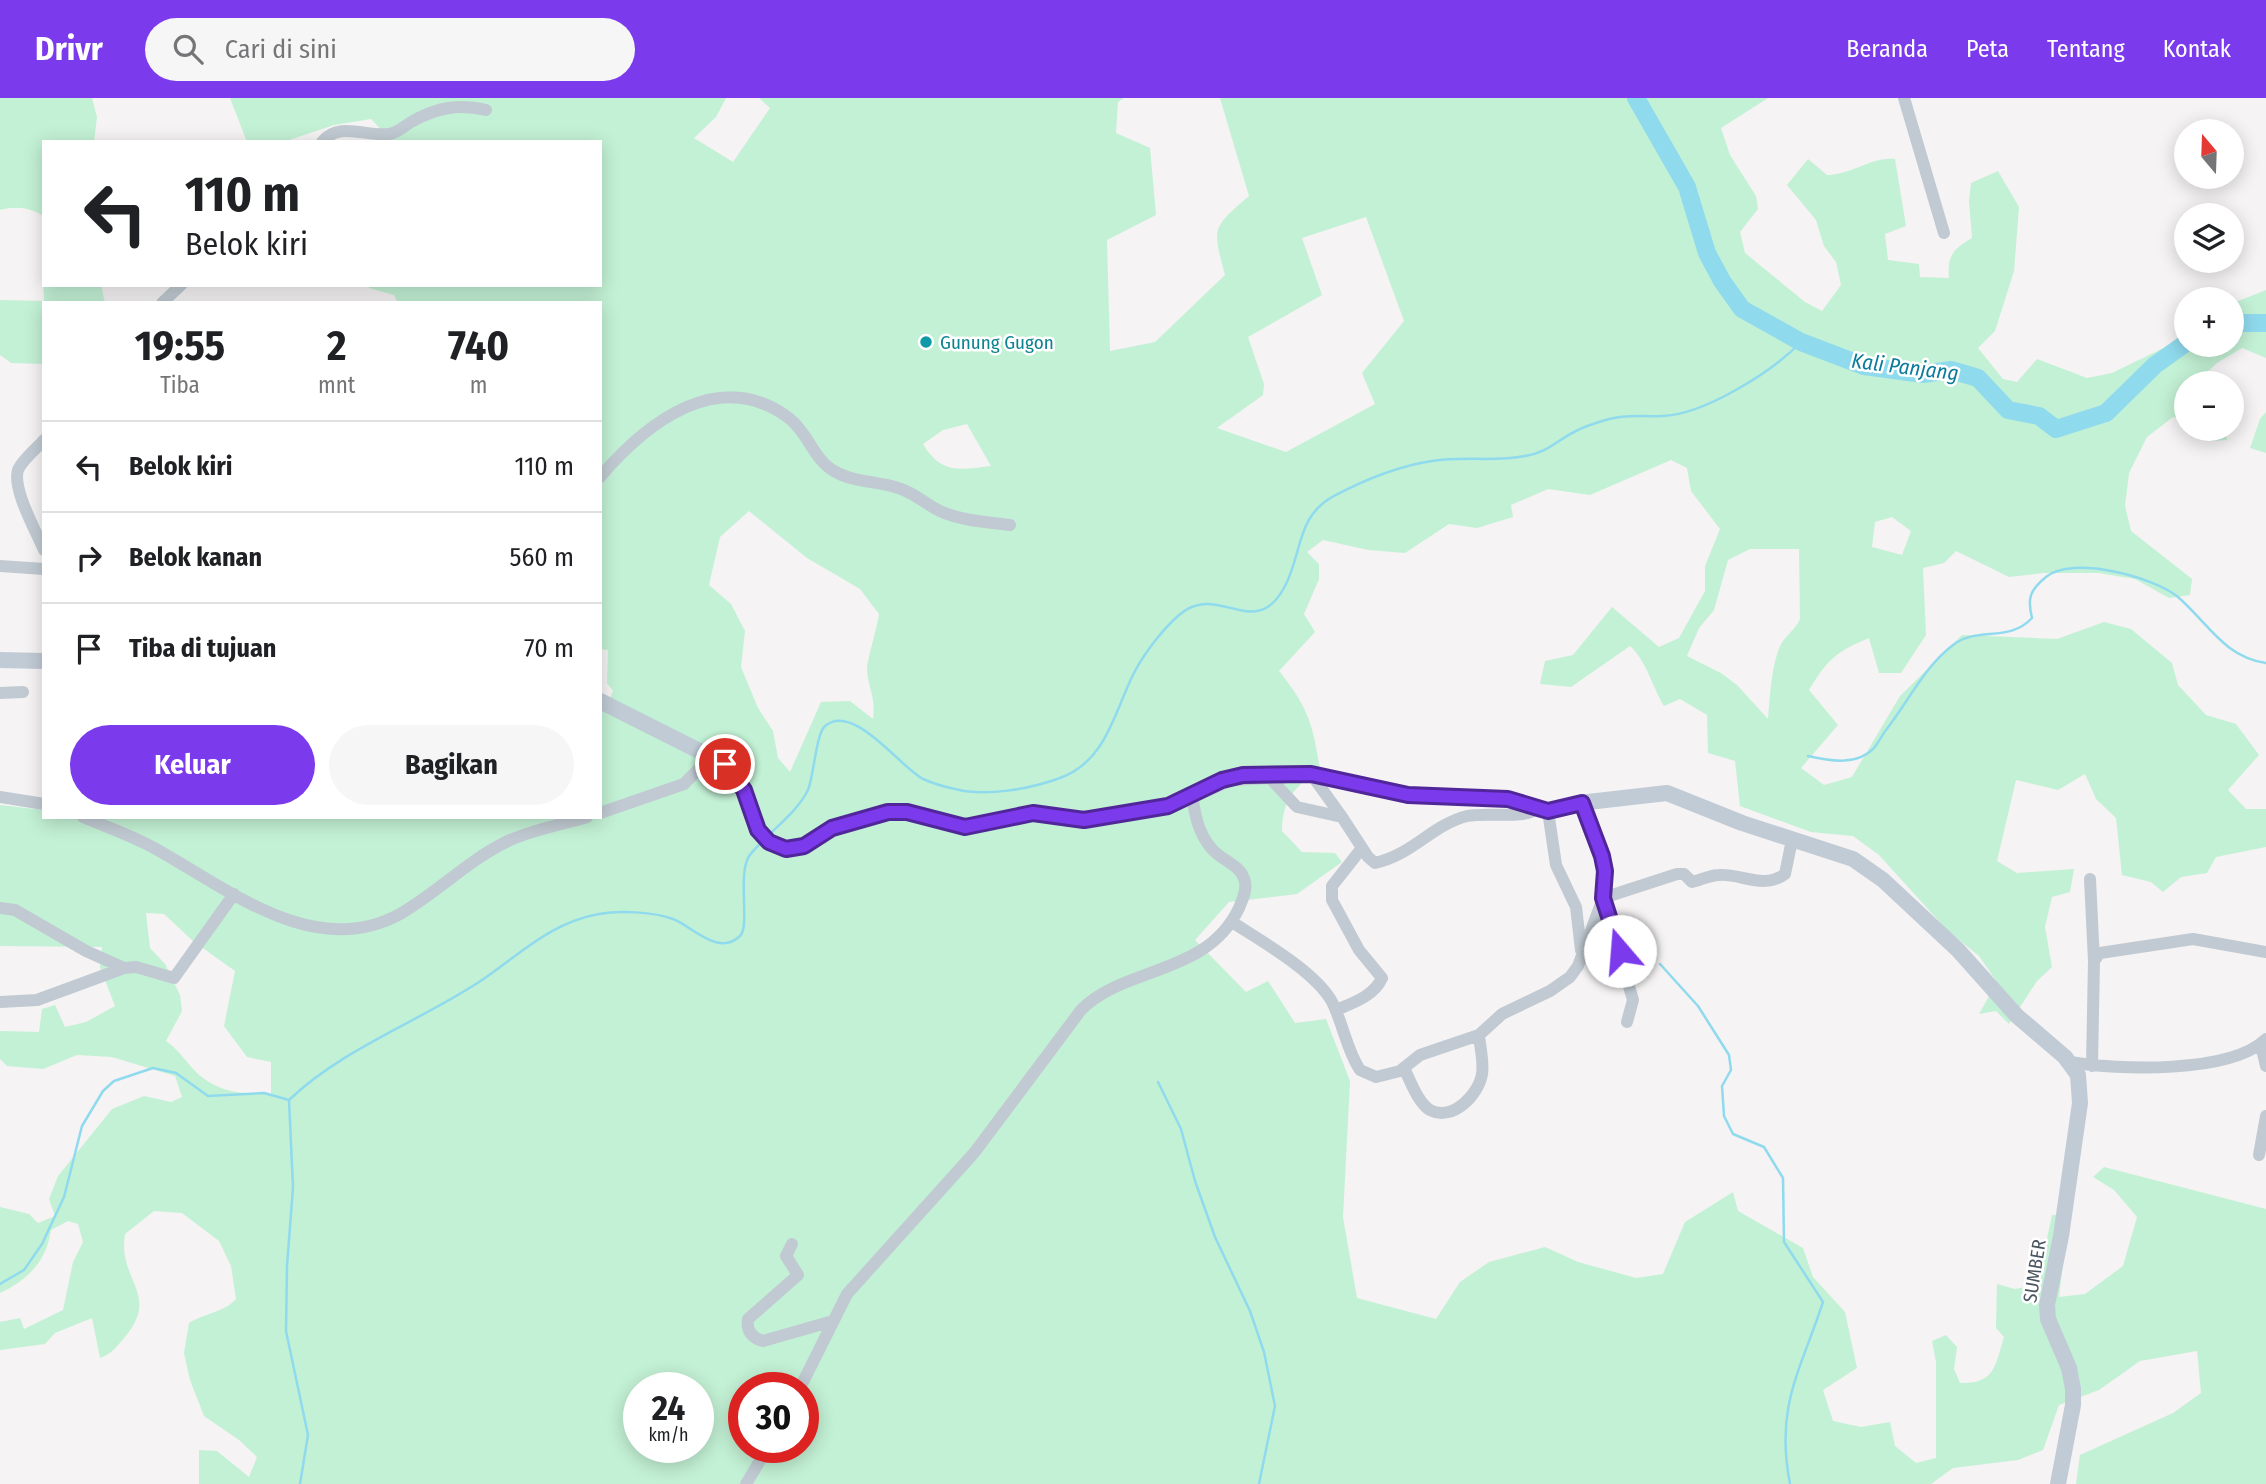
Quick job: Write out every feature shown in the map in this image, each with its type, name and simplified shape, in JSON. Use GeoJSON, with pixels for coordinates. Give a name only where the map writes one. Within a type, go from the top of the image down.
{"type":"FeatureCollection","features":[{"type":"Feature","properties":{"kind":"street"},"geometry":{"type":"LineString","coordinates":[[1904,98],[1944,233]]}},
{"type":"Feature","properties":{"kind":"street"},"geometry":{"type":"LineString","coordinates":[[324,140],[331,133],[340,131],[395,133],[434,111],[461,104],[486,110]]}},
{"type":"Feature","properties":{"kind":"street"},"geometry":{"type":"LineString","coordinates":[[164,301],[179,287]]}},
{"type":"Feature","properties":{"kind":"street"},"geometry":{"type":"LineString","coordinates":[[602,475],[633,443],[662,421],[708,399],[734,395],[773,408],[791,419],[833,471],[900,488],[941,512],[966,519],[1010,525]]}},
{"type":"Feature","properties":{"kind":"street"},"geometry":{"type":"LineString","coordinates":[[42,442],[19,467],[17,475],[22,499],[42,545]]}},
{"type":"Feature","properties":{"kind":"street"},"geometry":{"type":"LineString","coordinates":[[0,566],[42,569]]}},
{"type":"Feature","properties":{"kind":"street"},"geometry":{"type":"LineString","coordinates":[[0,660],[42,661]]}},
{"type":"Feature","properties":{"kind":"street"},"geometry":{"type":"LineString","coordinates":[[0,693],[23,692]]}},
{"type":"Feature","properties":{"kind":"street"},"geometry":{"type":"LineString","coordinates":[[602,702],[725,764],[738,779],[756,826],[766,839],[786,849],[800,847],[827,830],[894,811],[965,827],[1033,813],[1074,819],[1106,817],[1168,806],[1222,780],[1267,775],[1311,774],[1408,795],[1498,798],[1542,810]]}},
{"type":"Feature","properties":{"kind":"street"},"geometry":{"type":"LineString","coordinates":[[602,812],[684,784],[711,756]]}},
{"type":"Feature","properties":{"kind":"street"},"geometry":{"type":"LineString","coordinates":[[1311,774],[1373,862],[1403,855],[1457,820],[1484,814],[1527,815],[1582,803],[1667,793],[1792,840],[1842,854],[1876,874],[1958,950],[2017,1016],[2070,1062],[2124,1069],[2226,1059],[2263,1042],[2266,1066]]}},
{"type":"Feature","properties":{"kind":"street"},"geometry":{"type":"LineString","coordinates":[[1267,775],[1297,807],[1342,817]]}},
{"type":"Feature","properties":{"kind":"street"},"geometry":{"type":"LineString","coordinates":[[808,1372],[853,1286],[966,1163],[1087,1004],[1098,995],[1173,966],[1217,939],[1232,922],[1244,895],[1245,883],[1235,866],[1219,856],[1203,837],[1192,795]]}},
{"type":"Feature","properties":{"kind":"street"},"geometry":{"type":"LineString","coordinates":[[0,797],[42,804]]}},
{"type":"Feature","properties":{"kind":"street"},"geometry":{"type":"LineString","coordinates":[[1232,922],[1317,983],[1336,1010],[1357,1065],[1366,1075],[1390,1076],[1420,1055],[1479,1035],[1502,1014],[1560,985],[1577,966],[1603,898],[1605,871],[1582,803]]}},
{"type":"Feature","properties":{"kind":"street"},"geometry":{"type":"LineString","coordinates":[[1542,810],[1556,865],[1576,907],[1582,954]]}},
{"type":"Feature","properties":{"kind":"street"},"geometry":{"type":"LineString","coordinates":[[88,819],[155,848],[234,894],[295,922],[315,928],[347,930],[382,922],[402,913],[506,841],[580,819]]}},
{"type":"Feature","properties":{"kind":"street"},"geometry":{"type":"LineString","coordinates":[[1603,898],[1677,874],[1684,874],[1692,882],[1717,875],[1750,880],[1779,877],[1785,874],[1792,840]]}},
{"type":"Feature","properties":{"kind":"street"},"geometry":{"type":"LineString","coordinates":[[1336,1010],[1371,993],[1378,988],[1382,978],[1359,950],[1332,900],[1332,886],[1362,848]]}},
{"type":"Feature","properties":{"kind":"street"},"geometry":{"type":"LineString","coordinates":[[2090,879],[2094,961],[2092,1066]]}},
{"type":"Feature","properties":{"kind":"street"},"geometry":{"type":"LineString","coordinates":[[0,1002],[37,1000],[124,968],[136,968],[169,978],[178,975],[234,894]]}},
{"type":"Feature","properties":{"kind":"street"},"geometry":{"type":"LineString","coordinates":[[1603,898],[1633,1000],[1627,1022]]}},
{"type":"Feature","properties":{"kind":"street"},"geometry":{"type":"LineString","coordinates":[[0,908],[15,910],[86,951],[124,968]]}},
{"type":"Feature","properties":{"kind":"street"},"geometry":{"type":"LineString","coordinates":[[2094,961],[2104,952],[2193,939],[2266,952]]}},
{"type":"Feature","properties":{"kind":"street"},"geometry":{"type":"LineString","coordinates":[[1404,1068],[1426,1107],[1438,1111],[1451,1110],[1470,1099],[1482,1077],[1479,1035]]}},
{"type":"Feature","properties":{"kind":"street","name":"SUMBER"},"geometry":{"type":"LineString","coordinates":[[2058,1484],[2073,1405],[2073,1389],[2069,1368],[2048,1319],[2047,1305],[2061,1236],[2080,1103],[2080,1083],[2070,1062]]}},
{"type":"Feature","properties":{"kind":"street"},"geometry":{"type":"LineString","coordinates":[[2259,1155],[2266,1116]]}},
{"type":"Feature","properties":{"kind":"street"},"geometry":{"type":"LineString","coordinates":[[792,1244],[786,1256],[798,1275],[748,1319],[749,1332],[755,1339],[763,1341],[833,1321]]}},
{"type":"Feature","properties":{"kind":"street"},"geometry":{"type":"LineString","coordinates":[[746,1484],[758,1463]]}},
{"type":"Feature","properties":{"kind":"green space"},"geometry":{"type":"Polygon","coordinates":[[[0,98],[92,98],[97,117],[94,140],[42,140],[42,216],[23,208],[0,210],[0,98]]]}},
{"type":"Feature","properties":{"kind":"green space"},"geometry":{"type":"Polygon","coordinates":[[[230,98],[726,98],[716,117],[694,138],[733,162],[770,108],[759,98],[1124,98],[1118,102],[1116,133],[1150,148],[1156,215],[1107,240],[1110,351],[1155,342],[1225,275],[1218,247],[1218,230],[1228,215],[1249,196],[1220,98],[1768,98],[1721,128],[1730,155],[1756,196],[1758,209],[1740,232],[1745,253],[1805,302],[1822,311],[1841,285],[1836,262],[1824,246],[1816,220],[1787,185],[1808,159],[1827,175],[1845,172],[1878,160],[1895,159],[1906,226],[1885,234],[1888,260],[1919,264],[1920,277],[1949,278],[1950,259],[1960,246],[1972,238],[1969,201],[1971,183],[1998,171],[2019,207],[2014,271],[1995,331],[1978,348],[2003,379],[2017,382],[2037,359],[2087,378],[2112,373],[2174,343],[2174,357],[2227,357],[2208,371],[2174,371],[2174,417],[2147,437],[2129,473],[2125,506],[2131,531],[2192,579],[2190,595],[2169,598],[2135,579],[2098,573],[2044,573],[2009,577],[1956,551],[1944,563],[1923,568],[1926,635],[1901,673],[1879,673],[1869,638],[1849,647],[1821,671],[1809,690],[1838,725],[1801,768],[1824,785],[1852,777],[1900,696],[1962,635],[2057,639],[2104,622],[2131,629],[2172,663],[2178,685],[2206,715],[2236,724],[2259,755],[2228,790],[2246,809],[2266,809],[2266,847],[2216,857],[2207,873],[2181,877],[2163,892],[2151,882],[2122,875],[2116,818],[2096,799],[2085,774],[2058,790],[2016,780],[1997,861],[2017,873],[2074,869],[2070,892],[2052,897],[2045,927],[2052,967],[2037,981],[2009,1024],[1996,1011],[1979,1014],[1997,982],[1979,956],[1947,930],[1879,855],[1853,836],[1811,832],[1740,806],[1735,761],[1708,753],[1707,715],[1680,699],[1664,706],[1645,667],[1630,646],[1571,687],[1540,684],[1545,661],[1573,655],[1612,607],[1659,647],[1679,638],[1705,591],[1705,566],[1720,529],[1691,491],[1687,468],[1671,460],[1590,495],[1548,489],[1511,505],[1513,517],[1477,528],[1449,524],[1405,553],[1368,550],[1323,540],[1307,552],[1319,564],[1319,579],[1304,614],[1315,632],[1279,671],[1297,695],[1308,717],[1320,770],[1297,788],[1287,802],[1282,831],[1302,852],[1335,853],[1342,862],[1297,894],[1229,902],[1195,940],[1246,992],[1268,981],[1295,1023],[1326,1019],[1350,1081],[1343,1217],[1357,1298],[1436,1319],[1460,1282],[1489,1262],[1545,1247],[1578,1262],[1636,1278],[1663,1274],[1685,1222],[1733,1192],[1738,1211],[1803,1248],[1813,1277],[1845,1312],[1857,1368],[1823,1390],[1833,1421],[1861,1427],[1890,1422],[1895,1446],[1916,1463],[1936,1458],[1936,1362],[1932,1341],[1946,1335],[1957,1347],[1954,1369],[1960,1383],[1987,1377],[1995,1365],[2004,1337],[1996,1328],[1997,1284],[2015,1289],[2037,1285],[2052,1215],[2069,1214],[2059,1297],[2085,1294],[2123,1266],[2137,1217],[2114,1190],[2093,1177],[2104,1167],[2266,1209],[2266,1484],[2076,1484],[2080,1455],[2173,1413],[2201,1393],[2197,1351],[2140,1361],[2099,1390],[2059,1405],[2043,1450],[2018,1460],[1953,1468],[1931,1484],[199,1484],[199,1450],[217,1451],[249,1477],[257,1457],[239,1440],[204,1416],[190,1380],[184,1353],[189,1323],[231,1304],[236,1299],[231,1266],[219,1241],[182,1213],[154,1211],[125,1234],[124,1250],[139,1298],[139,1309],[135,1322],[111,1352],[100,1358],[92,1318],[55,1333],[45,1344],[0,1350],[0,1322],[20,1318],[24,1329],[63,1310],[73,1262],[83,1242],[78,1224],[68,1221],[51,1230],[45,1251],[34,1268],[20,1282],[0,1293],[0,1207],[29,1214],[38,1223],[55,1216],[49,1199],[58,1176],[112,1109],[144,1096],[171,1102],[182,1097],[175,1076],[112,1057],[77,1055],[43,1069],[7,1066],[0,1059],[0,1031],[39,1032],[42,1009],[55,1005],[65,1027],[86,1022],[115,1006],[100,967],[102,947],[0,946],[0,805],[42,810],[42,819],[602,819],[602,709],[605,710],[613,691],[607,683],[608,650],[602,649],[602,301],[397,301],[394,295],[369,287],[602,287],[602,140],[391,140],[371,119],[334,125],[289,140],[246,140],[230,98]],[[1366,217],[1302,238],[1322,295],[1248,337],[1264,384],[1263,395],[1217,428],[1286,452],[1375,404],[1362,373],[1404,321],[1366,217]],[[967,424],[943,430],[923,444],[937,461],[952,468],[991,466],[967,424]],[[749,511],[720,537],[709,585],[731,604],[745,631],[741,667],[758,708],[773,731],[778,758],[790,772],[821,702],[850,701],[873,719],[867,669],[879,614],[860,589],[807,558],[749,511]],[[1892,517],[1875,522],[1872,547],[1902,555],[1911,531],[1892,517]],[[1750,549],[1728,560],[1714,610],[1699,628],[1687,656],[1721,673],[1737,685],[1768,719],[1771,682],[1777,655],[1782,642],[1800,619],[1799,549],[1750,549]],[[146,913],[150,948],[165,964],[180,995],[182,1011],[166,1041],[197,1073],[214,1085],[241,1093],[271,1094],[271,1062],[247,1057],[224,1026],[235,971],[193,941],[164,914],[146,913]]]}},
{"type":"Feature","properties":{"kind":"green space"},"geometry":{"type":"Polygon","coordinates":[[[43,287],[101,287],[105,301],[44,301],[43,287]]]}},
{"type":"Feature","properties":{"kind":"green space"},"geometry":{"type":"Polygon","coordinates":[[[2266,290],[2266,358],[2244,349],[2244,299],[2266,290]]]}},
{"type":"Feature","properties":{"kind":"green space"},"geometry":{"type":"Polygon","coordinates":[[[0,300],[44,301],[42,364],[11,363],[0,355],[0,300]]]}},
{"type":"Feature","properties":{"kind":"green space"},"geometry":{"type":"Polygon","coordinates":[[[2266,412],[2266,453],[2250,448],[2260,419],[2266,412]]]}},
{"type":"Feature","properties":{"kind":"waterway","name":"Kali Panjang"},"geometry":{"type":"LineString","coordinates":[[1636,98],[1687,187],[1707,253],[1722,281],[1742,309],[1801,342],[1864,366],[1923,374],[1951,370],[1978,378],[2008,410],[2039,416],[2056,429],[2106,413],[2155,365],[2174,352]]}},
{"type":"Feature","properties":{"kind":"waterway","name":"Kali Panjang"},"geometry":{"type":"LineString","coordinates":[[2244,323],[2266,323]]}},
{"type":"Feature","properties":{"kind":"waterway"},"geometry":{"type":"LineString","coordinates":[[769,835],[808,790],[819,737],[825,726],[836,721],[849,722],[876,739],[923,779],[951,788],[994,792],[1060,778],[1075,771],[1097,750],[1140,662],[1179,615],[1193,606],[1208,604],[1248,611],[1260,610],[1272,603],[1290,576],[1301,538],[1312,515],[1332,497],[1406,466],[1444,460],[1525,456],[1547,449],[1582,428],[1609,419],[1679,414],[1698,408],[1756,378],[1801,342]]}},
{"type":"Feature","properties":{"kind":"waterway"},"geometry":{"type":"LineString","coordinates":[[1808,756],[1843,761],[1867,754],[1876,746],[1925,674],[1943,654],[1962,639],[2003,633],[2023,626],[2032,618],[2030,600],[2033,590],[2046,577],[2058,571],[2074,568],[2113,571],[2167,589],[2228,646],[2251,660],[2266,663]]}},
{"type":"Feature","properties":{"kind":"waterway"},"geometry":{"type":"LineString","coordinates":[[300,1484],[308,1435],[286,1331],[287,1266],[293,1187],[289,1100],[332,1066],[479,982],[536,941],[565,924],[599,914],[636,912],[673,919],[714,942],[732,942],[743,931],[745,867],[749,856],[762,842]]}},
{"type":"Feature","properties":{"kind":"waterway"},"geometry":{"type":"LineString","coordinates":[[1660,964],[1698,1006],[1729,1055],[1731,1070],[1722,1086],[1724,1116],[1733,1134],[1764,1147],[1783,1178],[1784,1242],[1823,1302],[1798,1370],[1788,1411],[1786,1457],[1790,1484]]}},
{"type":"Feature","properties":{"kind":"waterway"},"geometry":{"type":"LineString","coordinates":[[0,1284],[24,1270],[42,1244],[64,1197],[82,1126],[103,1091],[114,1081],[153,1068],[176,1073],[208,1096],[264,1093],[289,1100]]}},
{"type":"Feature","properties":{"kind":"waterway"},"geometry":{"type":"LineString","coordinates":[[1158,1082],[1181,1129],[1195,1181],[1215,1237],[1250,1311],[1264,1352],[1275,1406],[1259,1484]]}},
{"type":"Feature","properties":{"kind":"place","name":"Gunung Gugon"},"geometry":{"type":"Point","coordinates":[926,342]}},
{"type":"Feature","properties":{"kind":"route"},"geometry":{"type":"LineString","coordinates":[[725,764],[735,774],[744,790],[758,830],[769,842],[786,849],[804,846],[832,828],[888,812],[907,812],[965,827],[1033,813],[1084,820],[1168,806],[1222,780],[1243,775],[1311,774],[1408,795],[1508,799],[1548,811],[1582,803],[1602,856],[1605,871],[1603,898],[1620,951]]}}]}
